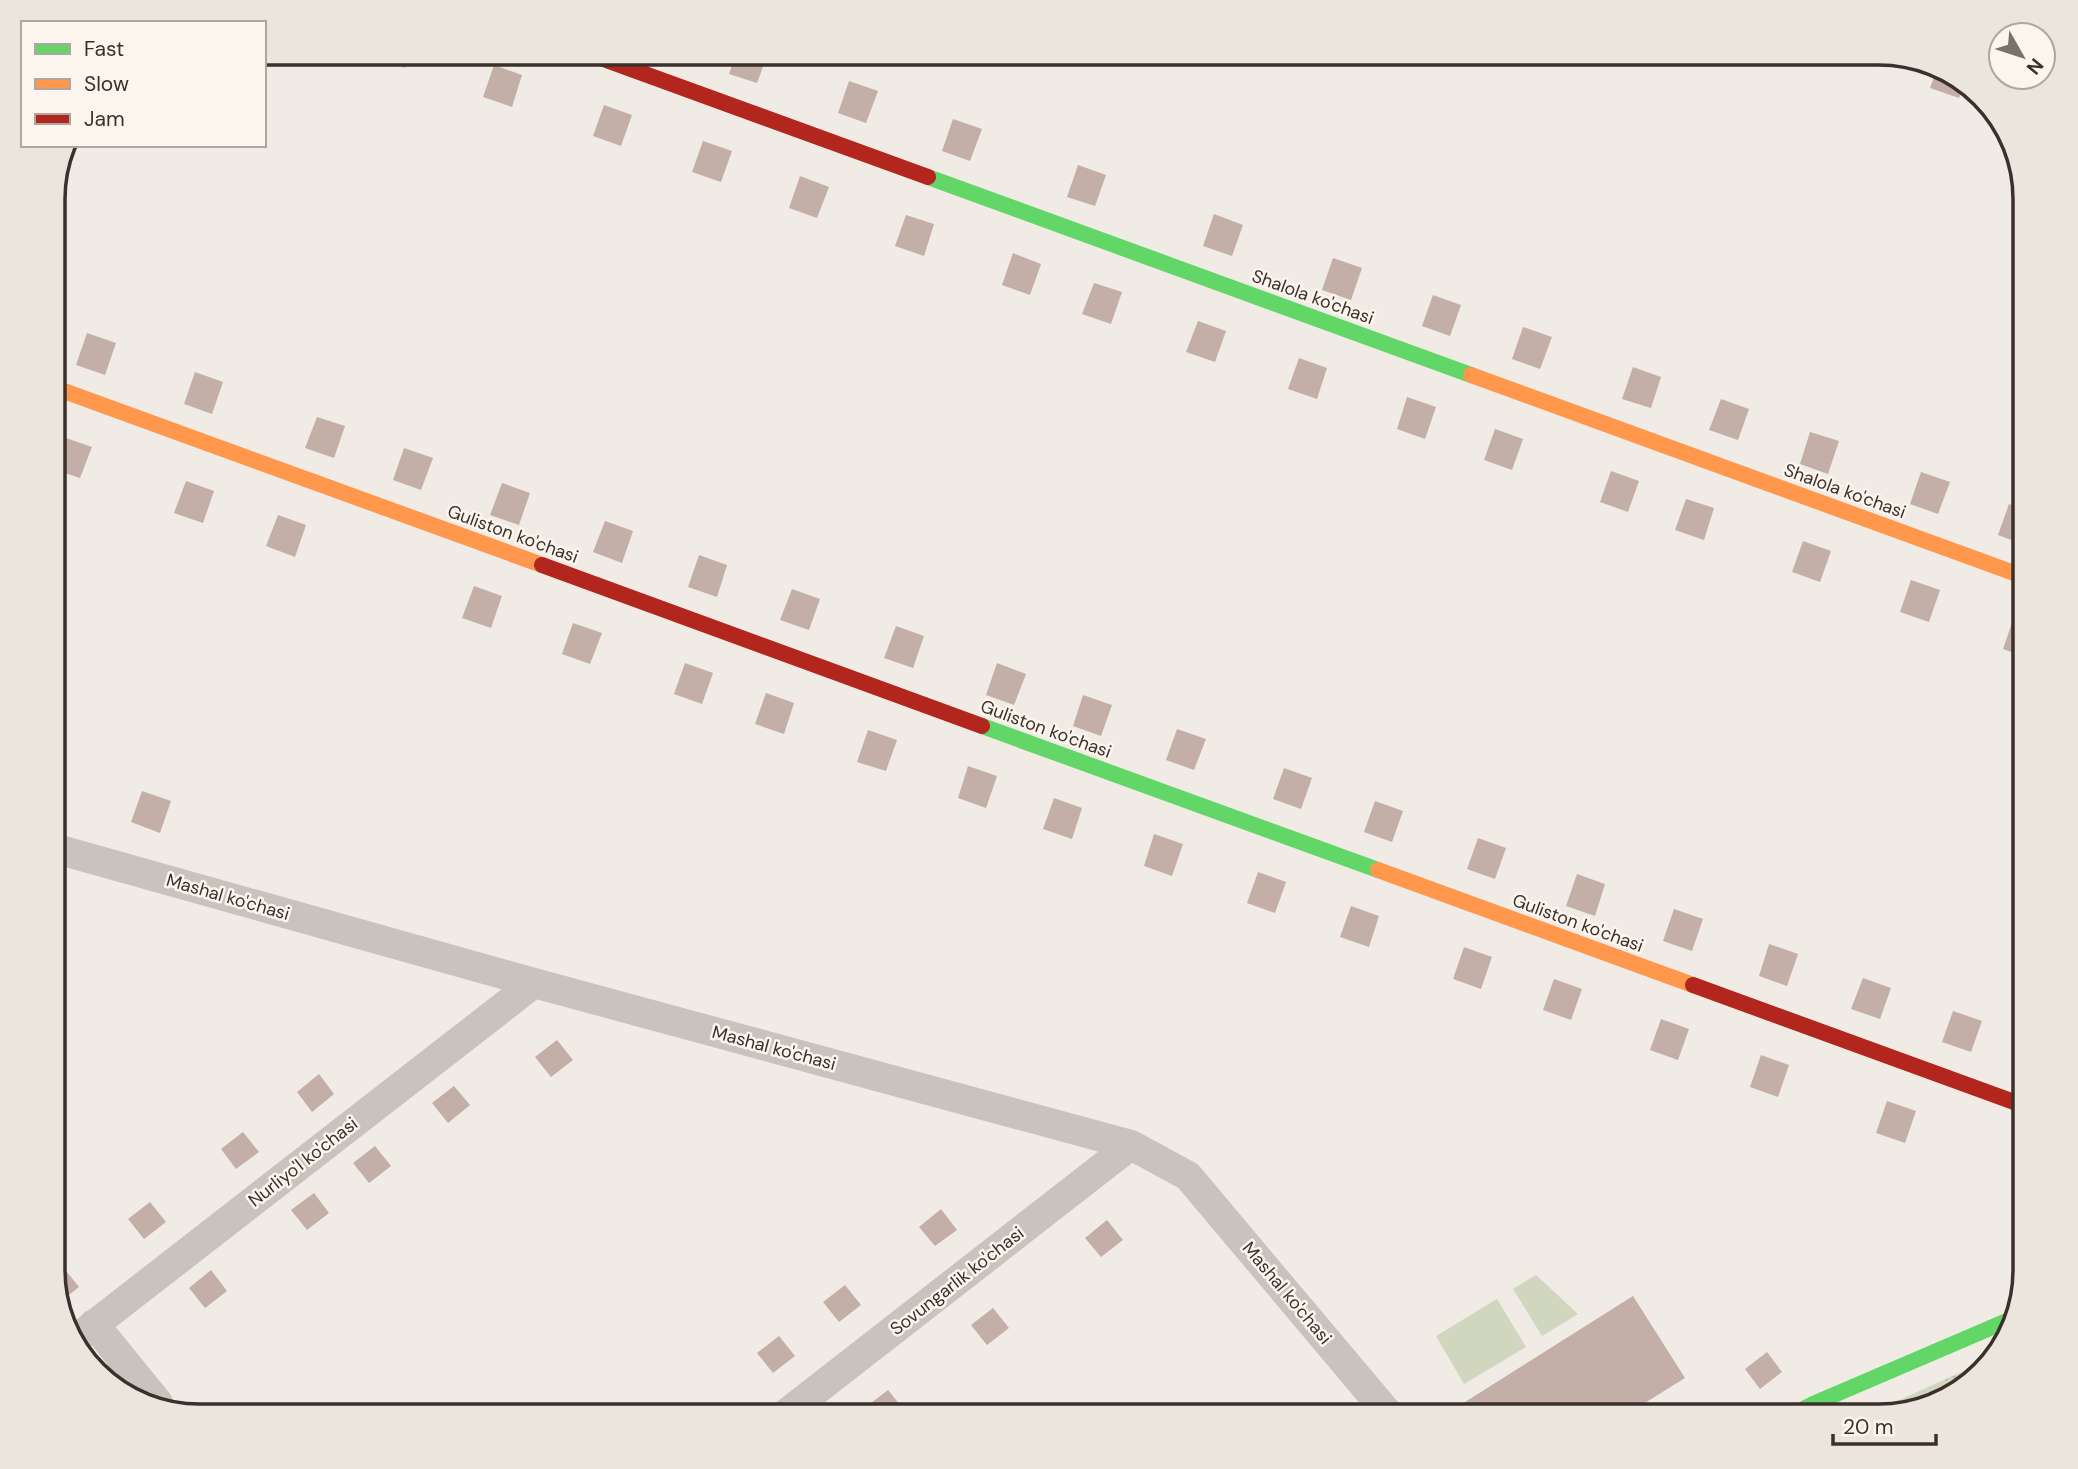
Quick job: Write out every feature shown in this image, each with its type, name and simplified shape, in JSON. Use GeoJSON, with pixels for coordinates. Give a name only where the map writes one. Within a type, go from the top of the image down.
{"type":"FeatureCollection","features":[{"type":"Feature","properties":{"kind":"street","name":"Shalola ko'chasi"},"geometry":{"type":"LineString","coordinates":[[623,65],[2013,573]]}},
{"type":"Feature","properties":{"kind":"street","name":"Guliston ko'chasi"},"geometry":{"type":"LineString","coordinates":[[65,391],[2013,1102]]}},
{"type":"Feature","properties":{"kind":"street","name":"Mashal ko'chasi"},"geometry":{"type":"LineString","coordinates":[[65,851],[534,983],[1131,1145],[1188,1176],[1380,1404]]}},
{"type":"Feature","properties":{"kind":"street","name":"Nurliyo'l ko'chasi"},"geometry":{"type":"LineString","coordinates":[[83,1333],[534,983]]}},
{"type":"Feature","properties":{"kind":"street","name":"Sovungarlik ko'chasi"},"geometry":{"type":"LineString","coordinates":[[798,1404],[1131,1145]]}},
{"type":"Feature","properties":{"kind":"street"},"geometry":{"type":"LineString","coordinates":[[1813,1404],[2003,1323]]}},
{"type":"Feature","properties":{"kind":"street"},"geometry":{"type":"LineString","coordinates":[[83,1333],[148,1394]]}},
{"type":"Feature","properties":{"kind":"green space"},"geometry":{"type":"Polygon","coordinates":[[[1536,1275],[1578,1314],[1542,1336],[1513,1289],[1536,1275]]]}},
{"type":"Feature","properties":{"kind":"green space"},"geometry":{"type":"Polygon","coordinates":[[[1497,1299],[1526,1347],[1464,1384],[1436,1336],[1497,1299]]]}},
{"type":"Feature","properties":{"kind":"green space"},"geometry":{"type":"Polygon","coordinates":[[[1971,1368],[1939,1390],[1905,1402],[1892,1403],[1971,1368]]]}},
{"type":"Feature","properties":{"kind":"building"},"geometry":{"type":"Polygon","coordinates":[[[494,65],[522,75],[512,107],[483,97],[494,65]]]}},
{"type":"Feature","properties":{"kind":"building"},"geometry":{"type":"Polygon","coordinates":[[[732,65],[764,65],[757,83],[729,74],[732,65]]]}},
{"type":"Feature","properties":{"kind":"building"},"geometry":{"type":"Polygon","coordinates":[[[1934,77],[1961,92],[1959,98],[1930,88],[1934,77]]]}},
{"type":"Feature","properties":{"kind":"building"},"geometry":{"type":"Polygon","coordinates":[[[849,81],[878,91],[866,123],[838,113],[849,81]]]}},
{"type":"Feature","properties":{"kind":"building"},"geometry":{"type":"Polygon","coordinates":[[[604,105],[632,115],[621,146],[593,136],[604,105]]]}},
{"type":"Feature","properties":{"kind":"building"},"geometry":{"type":"Polygon","coordinates":[[[953,119],[982,129],[970,161],[942,151],[953,119]]]}},
{"type":"Feature","properties":{"kind":"building"},"geometry":{"type":"Polygon","coordinates":[[[703,141],[732,151],[721,182],[692,172],[703,141]]]}},
{"type":"Feature","properties":{"kind":"building"},"geometry":{"type":"Polygon","coordinates":[[[1078,165],[1106,175],[1095,206],[1067,197],[1078,165]]]}},
{"type":"Feature","properties":{"kind":"building"},"geometry":{"type":"Polygon","coordinates":[[[800,176],[829,187],[817,218],[789,208],[800,176]]]}},
{"type":"Feature","properties":{"kind":"building"},"geometry":{"type":"Polygon","coordinates":[[[1214,214],[1243,225],[1232,256],[1203,246],[1214,214]]]}},
{"type":"Feature","properties":{"kind":"building"},"geometry":{"type":"Polygon","coordinates":[[[906,215],[934,224],[924,256],[895,246],[906,215]]]}},
{"type":"Feature","properties":{"kind":"building"},"geometry":{"type":"Polygon","coordinates":[[[1013,253],[1041,264],[1030,295],[1002,285],[1013,253]]]}},
{"type":"Feature","properties":{"kind":"building"},"geometry":{"type":"Polygon","coordinates":[[[1333,258],[1362,268],[1351,300],[1322,290],[1333,258]]]}},
{"type":"Feature","properties":{"kind":"building"},"geometry":{"type":"Polygon","coordinates":[[[1094,283],[1122,292],[1111,324],[1082,314],[1094,283]]]}},
{"type":"Feature","properties":{"kind":"building"},"geometry":{"type":"Polygon","coordinates":[[[1433,295],[1461,305],[1450,336],[1422,326],[1433,295]]]}},
{"type":"Feature","properties":{"kind":"building"},"geometry":{"type":"Polygon","coordinates":[[[1198,321],[1226,331],[1215,362],[1186,352],[1198,321]]]}},
{"type":"Feature","properties":{"kind":"building"},"geometry":{"type":"Polygon","coordinates":[[[1523,327],[1552,337],[1540,369],[1512,359],[1523,327]]]}},
{"type":"Feature","properties":{"kind":"building"},"geometry":{"type":"Polygon","coordinates":[[[87,333],[116,343],[105,375],[76,365],[87,333]]]}},
{"type":"Feature","properties":{"kind":"building"},"geometry":{"type":"Polygon","coordinates":[[[1299,358],[1327,368],[1317,399],[1288,389],[1299,358]]]}},
{"type":"Feature","properties":{"kind":"building"},"geometry":{"type":"Polygon","coordinates":[[[1633,367],[1661,377],[1651,408],[1622,399],[1633,367]]]}},
{"type":"Feature","properties":{"kind":"building"},"geometry":{"type":"Polygon","coordinates":[[[195,372],[223,382],[212,414],[184,404],[195,372]]]}},
{"type":"Feature","properties":{"kind":"building"},"geometry":{"type":"Polygon","coordinates":[[[1407,397],[1436,407],[1425,439],[1397,429],[1407,397]]]}},
{"type":"Feature","properties":{"kind":"building"},"geometry":{"type":"Polygon","coordinates":[[[1721,399],[1749,409],[1738,440],[1709,430],[1721,399]]]}},
{"type":"Feature","properties":{"kind":"building"},"geometry":{"type":"Polygon","coordinates":[[[317,417],[345,426],[334,458],[305,448],[317,417]]]}},
{"type":"Feature","properties":{"kind":"building"},"geometry":{"type":"Polygon","coordinates":[[[1495,429],[1523,439],[1512,470],[1484,460],[1495,429]]]}},
{"type":"Feature","properties":{"kind":"building"},"geometry":{"type":"Polygon","coordinates":[[[1810,432],[1839,441],[1828,474],[1800,464],[1810,432]]]}},
{"type":"Feature","properties":{"kind":"building"},"geometry":{"type":"Polygon","coordinates":[[[65,438],[92,447],[80,478],[65,473],[65,438]]]}},
{"type":"Feature","properties":{"kind":"building"},"geometry":{"type":"Polygon","coordinates":[[[404,448],[433,458],[421,490],[393,480],[404,448]]]}},
{"type":"Feature","properties":{"kind":"building"},"geometry":{"type":"Polygon","coordinates":[[[1611,471],[1639,481],[1628,512],[1600,502],[1611,471]]]}},
{"type":"Feature","properties":{"kind":"building"},"geometry":{"type":"Polygon","coordinates":[[[1921,472],[1950,482],[1938,514],[1910,504],[1921,472]]]}},
{"type":"Feature","properties":{"kind":"building"},"geometry":{"type":"Polygon","coordinates":[[[186,481],[214,491],[203,523],[174,513],[186,481]]]}},
{"type":"Feature","properties":{"kind":"building"},"geometry":{"type":"Polygon","coordinates":[[[502,483],[530,493],[519,525],[490,515],[502,483]]]}},
{"type":"Feature","properties":{"kind":"building"},"geometry":{"type":"Polygon","coordinates":[[[1686,499],[1714,508],[1704,540],[1675,530],[1686,499]]]}},
{"type":"Feature","properties":{"kind":"building"},"geometry":{"type":"Polygon","coordinates":[[[2009,504],[2013,506],[2013,541],[1998,535],[2009,504]]]}},
{"type":"Feature","properties":{"kind":"building"},"geometry":{"type":"Polygon","coordinates":[[[278,515],[306,525],[295,557],[266,546],[278,515]]]}},
{"type":"Feature","properties":{"kind":"building"},"geometry":{"type":"Polygon","coordinates":[[[605,521],[633,531],[622,563],[593,552],[605,521]]]}},
{"type":"Feature","properties":{"kind":"building"},"geometry":{"type":"Polygon","coordinates":[[[1803,541],[1831,551],[1820,582],[1792,572],[1803,541]]]}},
{"type":"Feature","properties":{"kind":"building"},"geometry":{"type":"Polygon","coordinates":[[[699,555],[727,565],[717,597],[688,587],[699,555]]]}},
{"type":"Feature","properties":{"kind":"building"},"geometry":{"type":"Polygon","coordinates":[[[1911,580],[1940,590],[1929,622],[1900,612],[1911,580]]]}},
{"type":"Feature","properties":{"kind":"building"},"geometry":{"type":"Polygon","coordinates":[[[474,586],[502,596],[491,628],[462,618],[474,586]]]}},
{"type":"Feature","properties":{"kind":"building"},"geometry":{"type":"Polygon","coordinates":[[[792,589],[820,599],[809,630],[780,620],[792,589]]]}},
{"type":"Feature","properties":{"kind":"building"},"geometry":{"type":"Polygon","coordinates":[[[2013,620],[2013,653],[2003,649],[2013,620]]]}},
{"type":"Feature","properties":{"kind":"building"},"geometry":{"type":"Polygon","coordinates":[[[573,623],[602,633],[590,664],[562,654],[573,623]]]}},
{"type":"Feature","properties":{"kind":"building"},"geometry":{"type":"Polygon","coordinates":[[[896,626],[924,636],[913,668],[884,658],[896,626]]]}},
{"type":"Feature","properties":{"kind":"building"},"geometry":{"type":"Polygon","coordinates":[[[685,663],[713,673],[702,704],[674,694],[685,663]]]}},
{"type":"Feature","properties":{"kind":"building"},"geometry":{"type":"Polygon","coordinates":[[[997,663],[1026,674],[1014,705],[986,695],[997,663]]]}},
{"type":"Feature","properties":{"kind":"building"},"geometry":{"type":"Polygon","coordinates":[[[766,693],[794,703],[784,734],[755,724],[766,693]]]}},
{"type":"Feature","properties":{"kind":"building"},"geometry":{"type":"Polygon","coordinates":[[[1083,695],[1112,705],[1101,736],[1073,726],[1083,695]]]}},
{"type":"Feature","properties":{"kind":"building"},"geometry":{"type":"Polygon","coordinates":[[[1177,729],[1206,739],[1194,770],[1166,760],[1177,729]]]}},
{"type":"Feature","properties":{"kind":"building"},"geometry":{"type":"Polygon","coordinates":[[[868,730],[897,740],[886,771],[857,762],[868,730]]]}},
{"type":"Feature","properties":{"kind":"building"},"geometry":{"type":"Polygon","coordinates":[[[968,766],[997,776],[986,808],[958,798],[968,766]]]}},
{"type":"Feature","properties":{"kind":"building"},"geometry":{"type":"Polygon","coordinates":[[[1284,768],[1312,778],[1301,809],[1273,799],[1284,768]]]}},
{"type":"Feature","properties":{"kind":"building"},"geometry":{"type":"Polygon","coordinates":[[[142,791],[171,801],[160,833],[131,822],[142,791]]]}},
{"type":"Feature","properties":{"kind":"building"},"geometry":{"type":"Polygon","coordinates":[[[1054,798],[1082,808],[1072,839],[1043,829],[1054,798]]]}},
{"type":"Feature","properties":{"kind":"building"},"geometry":{"type":"Polygon","coordinates":[[[1375,801],[1403,811],[1392,842],[1364,832],[1375,801]]]}},
{"type":"Feature","properties":{"kind":"building"},"geometry":{"type":"Polygon","coordinates":[[[1154,834],[1183,844],[1172,876],[1144,866],[1154,834]]]}},
{"type":"Feature","properties":{"kind":"building"},"geometry":{"type":"Polygon","coordinates":[[[1478,838],[1506,848],[1495,879],[1467,869],[1478,838]]]}},
{"type":"Feature","properties":{"kind":"building"},"geometry":{"type":"Polygon","coordinates":[[[1258,872],[1286,882],[1275,913],[1247,903],[1258,872]]]}},
{"type":"Feature","properties":{"kind":"building"},"geometry":{"type":"Polygon","coordinates":[[[1577,874],[1605,884],[1595,916],[1566,906],[1577,874]]]}},
{"type":"Feature","properties":{"kind":"building"},"geometry":{"type":"Polygon","coordinates":[[[1351,906],[1379,916],[1369,947],[1340,937],[1351,906]]]}},
{"type":"Feature","properties":{"kind":"building"},"geometry":{"type":"Polygon","coordinates":[[[1674,909],[1703,919],[1692,951],[1663,941],[1674,909]]]}},
{"type":"Feature","properties":{"kind":"building"},"geometry":{"type":"Polygon","coordinates":[[[1769,944],[1798,954],[1787,986],[1759,976],[1769,944]]]}},
{"type":"Feature","properties":{"kind":"building"},"geometry":{"type":"Polygon","coordinates":[[[1464,947],[1492,957],[1481,989],[1453,979],[1464,947]]]}},
{"type":"Feature","properties":{"kind":"building"},"geometry":{"type":"Polygon","coordinates":[[[1863,978],[1891,988],[1880,1019],[1851,1009],[1863,978]]]}},
{"type":"Feature","properties":{"kind":"building"},"geometry":{"type":"Polygon","coordinates":[[[1554,979],[1582,989],[1571,1020],[1543,1010],[1554,979]]]}},
{"type":"Feature","properties":{"kind":"building"},"geometry":{"type":"Polygon","coordinates":[[[1953,1011],[1982,1021],[1971,1052],[1942,1042],[1953,1011]]]}},
{"type":"Feature","properties":{"kind":"building"},"geometry":{"type":"Polygon","coordinates":[[[1661,1019],[1689,1029],[1678,1060],[1650,1050],[1661,1019]]]}},
{"type":"Feature","properties":{"kind":"building"},"geometry":{"type":"Polygon","coordinates":[[[557,1040],[573,1060],[551,1077],[535,1057],[557,1040]]]}},
{"type":"Feature","properties":{"kind":"building"},"geometry":{"type":"Polygon","coordinates":[[[1761,1055],[1789,1065],[1778,1097],[1750,1087],[1761,1055]]]}},
{"type":"Feature","properties":{"kind":"building"},"geometry":{"type":"Polygon","coordinates":[[[319,1074],[334,1094],[312,1112],[297,1092],[319,1074]]]}},
{"type":"Feature","properties":{"kind":"building"},"geometry":{"type":"Polygon","coordinates":[[[454,1086],[470,1105],[448,1123],[432,1103],[454,1086]]]}},
{"type":"Feature","properties":{"kind":"building"},"geometry":{"type":"Polygon","coordinates":[[[1887,1101],[1916,1111],[1905,1143],[1876,1133],[1887,1101]]]}},
{"type":"Feature","properties":{"kind":"building"},"geometry":{"type":"Polygon","coordinates":[[[243,1132],[259,1152],[236,1169],[221,1149],[243,1132]]]}},
{"type":"Feature","properties":{"kind":"building"},"geometry":{"type":"Polygon","coordinates":[[[375,1146],[391,1166],[369,1183],[353,1163],[375,1146]]]}},
{"type":"Feature","properties":{"kind":"building"},"geometry":{"type":"Polygon","coordinates":[[[314,1193],[329,1213],[307,1230],[291,1210],[314,1193]]]}},
{"type":"Feature","properties":{"kind":"building"},"geometry":{"type":"Polygon","coordinates":[[[150,1202],[166,1222],[144,1239],[128,1219],[150,1202]]]}},
{"type":"Feature","properties":{"kind":"building"},"geometry":{"type":"Polygon","coordinates":[[[941,1209],[957,1230],[935,1246],[919,1227],[941,1209]]]}},
{"type":"Feature","properties":{"kind":"building"},"geometry":{"type":"Polygon","coordinates":[[[1107,1220],[1123,1240],[1101,1257],[1085,1238],[1107,1220]]]}},
{"type":"Feature","properties":{"kind":"building"},"geometry":{"type":"Polygon","coordinates":[[[65,1270],[79,1287],[67,1296],[65,1270]]]}},
{"type":"Feature","properties":{"kind":"building"},"geometry":{"type":"Polygon","coordinates":[[[211,1270],[227,1291],[205,1308],[189,1288],[211,1270]]]}},
{"type":"Feature","properties":{"kind":"building"},"geometry":{"type":"Polygon","coordinates":[[[845,1285],[861,1305],[839,1322],[823,1302],[845,1285]]]}},
{"type":"Feature","properties":{"kind":"building"},"geometry":{"type":"Polygon","coordinates":[[[1633,1296],[1685,1378],[1643,1404],[1462,1404],[1633,1296]]]}},
{"type":"Feature","properties":{"kind":"building"},"geometry":{"type":"Polygon","coordinates":[[[993,1308],[1009,1328],[987,1345],[971,1325],[993,1308]]]}},
{"type":"Feature","properties":{"kind":"building"},"geometry":{"type":"Polygon","coordinates":[[[779,1336],[795,1356],[773,1373],[757,1353],[779,1336]]]}},
{"type":"Feature","properties":{"kind":"building"},"geometry":{"type":"Polygon","coordinates":[[[1767,1352],[1782,1372],[1760,1389],[1745,1369],[1767,1352]]]}},
{"type":"Feature","properties":{"kind":"building"},"geometry":{"type":"Polygon","coordinates":[[[888,1390],[899,1404],[870,1404],[888,1390]]]}},
{"type":"Feature","properties":{"kind":"traffic: fast"},"geometry":{"type":"LineString","coordinates":[[928,177],[1471,375]]}},
{"type":"Feature","properties":{"kind":"traffic: fast"},"geometry":{"type":"LineString","coordinates":[[982,726],[1378,870]]}},
{"type":"Feature","properties":{"kind":"traffic: fast"},"geometry":{"type":"LineString","coordinates":[[1813,1404],[2003,1323]]}},
{"type":"Feature","properties":{"kind":"traffic: slow"},"geometry":{"type":"LineString","coordinates":[[1471,375],[2013,573]]}},
{"type":"Feature","properties":{"kind":"traffic: slow"},"geometry":{"type":"LineString","coordinates":[[65,391],[542,565]]}},
{"type":"Feature","properties":{"kind":"traffic: slow"},"geometry":{"type":"LineString","coordinates":[[1378,870],[1693,985]]}},
{"type":"Feature","properties":{"kind":"traffic: jam"},"geometry":{"type":"LineString","coordinates":[[620,65],[928,177]]}},
{"type":"Feature","properties":{"kind":"traffic: jam"},"geometry":{"type":"LineString","coordinates":[[542,565],[982,726]]}},
{"type":"Feature","properties":{"kind":"traffic: jam"},"geometry":{"type":"LineString","coordinates":[[1693,985],[2013,1102]]}}]}
